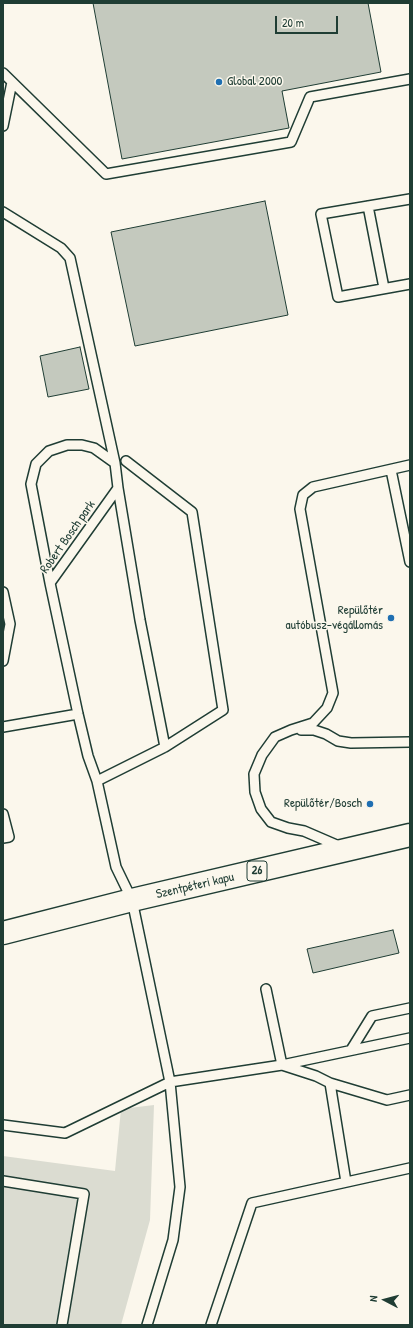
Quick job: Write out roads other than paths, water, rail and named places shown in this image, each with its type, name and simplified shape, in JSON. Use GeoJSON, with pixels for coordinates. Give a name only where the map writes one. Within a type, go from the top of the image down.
{"type":"FeatureCollection","features":[{"type":"Feature","properties":{"kind":"main road","name":"Szentpéteri kapu"},"geometry":{"type":"LineString","coordinates":[[3,933],[132,900],[410,835]]}},
{"type":"Feature","properties":{"kind":"lane"},"geometry":{"type":"LineString","coordinates":[[3,73],[106,174],[291,142],[310,97],[410,78]]}},
{"type":"Feature","properties":{"kind":"lane"},"geometry":{"type":"LineString","coordinates":[[3,126],[12,82]]}},
{"type":"Feature","properties":{"kind":"lane"},"geometry":{"type":"LineString","coordinates":[[410,199],[321,214],[338,297],[410,284]]}},
{"type":"Feature","properties":{"kind":"lane"},"geometry":{"type":"LineString","coordinates":[[368,206],[384,288]]}},
{"type":"Feature","properties":{"kind":"lane"},"geometry":{"type":"LineString","coordinates":[[3,212],[61,248],[70,258],[116,463],[118,488],[141,627],[165,747]]}},
{"type":"Feature","properties":{"kind":"lane"},"geometry":{"type":"LineString","coordinates":[[50,583],[31,484],[36,464],[49,452],[67,445],[94,448],[116,463]]}},
{"type":"Feature","properties":{"kind":"lane"},"geometry":{"type":"LineString","coordinates":[[97,781],[165,747],[223,710],[192,512],[126,461]]}},
{"type":"Feature","properties":{"kind":"lane"},"geometry":{"type":"LineString","coordinates":[[348,850],[304,831],[288,828],[271,822],[262,809],[255,792],[254,774],[262,755],[275,737],[313,723],[328,708],[333,693],[300,509],[302,495],[313,487],[410,465]]}},
{"type":"Feature","properties":{"kind":"lane"},"geometry":{"type":"LineString","coordinates":[[391,470],[410,562]]}},
{"type":"Feature","properties":{"kind":"lane","name":"Robert Bosch park"},"geometry":{"type":"LineString","coordinates":[[118,488],[50,583],[78,714],[88,756],[97,781],[116,867],[132,900],[170,1082],[180,1187],[174,1240],[147,1325]]}},
{"type":"Feature","properties":{"kind":"lane"},"geometry":{"type":"LineString","coordinates":[[3,592],[10,624],[3,661]]}},
{"type":"Feature","properties":{"kind":"lane"},"geometry":{"type":"LineString","coordinates":[[3,727],[78,714]]}},
{"type":"Feature","properties":{"kind":"lane"},"geometry":{"type":"LineString","coordinates":[[291,730],[314,730],[326,734],[338,741],[351,743],[410,742]]}},
{"type":"Feature","properties":{"kind":"lane"},"geometry":{"type":"LineString","coordinates":[[3,814],[8,837],[3,838]]}},
{"type":"Feature","properties":{"kind":"lane"},"geometry":{"type":"LineString","coordinates":[[266,989],[282,1065]]}},
{"type":"Feature","properties":{"kind":"lane"},"geometry":{"type":"LineString","coordinates":[[351,1050],[372,1016],[410,1008]]}},
{"type":"Feature","properties":{"kind":"lane"},"geometry":{"type":"LineString","coordinates":[[3,1125],[65,1132],[170,1082],[282,1065],[410,1038]]}},
{"type":"Feature","properties":{"kind":"lane"},"geometry":{"type":"LineString","coordinates":[[282,1065],[316,1076],[330,1083],[387,1100],[410,1095]]}},
{"type":"Feature","properties":{"kind":"lane"},"geometry":{"type":"LineString","coordinates":[[330,1083],[346,1182]]}},
{"type":"Feature","properties":{"kind":"lane"},"geometry":{"type":"LineString","coordinates":[[211,1325],[252,1203],[410,1168]]}},
{"type":"Feature","properties":{"kind":"lane"},"geometry":{"type":"LineString","coordinates":[[3,1181],[84,1194],[62,1325]]}},
{"type":"Feature","properties":{"kind":"place","name":"Global 2000"},"geometry":{"type":"Point","coordinates":[219,82]}},
{"type":"Feature","properties":{"kind":"place","name":"Repülőtér autóbusz-végállomás"},"geometry":{"type":"Point","coordinates":[391,618]}},
{"type":"Feature","properties":{"kind":"place","name":"Repülőtér/Bosch"},"geometry":{"type":"Point","coordinates":[370,804]}}]}
